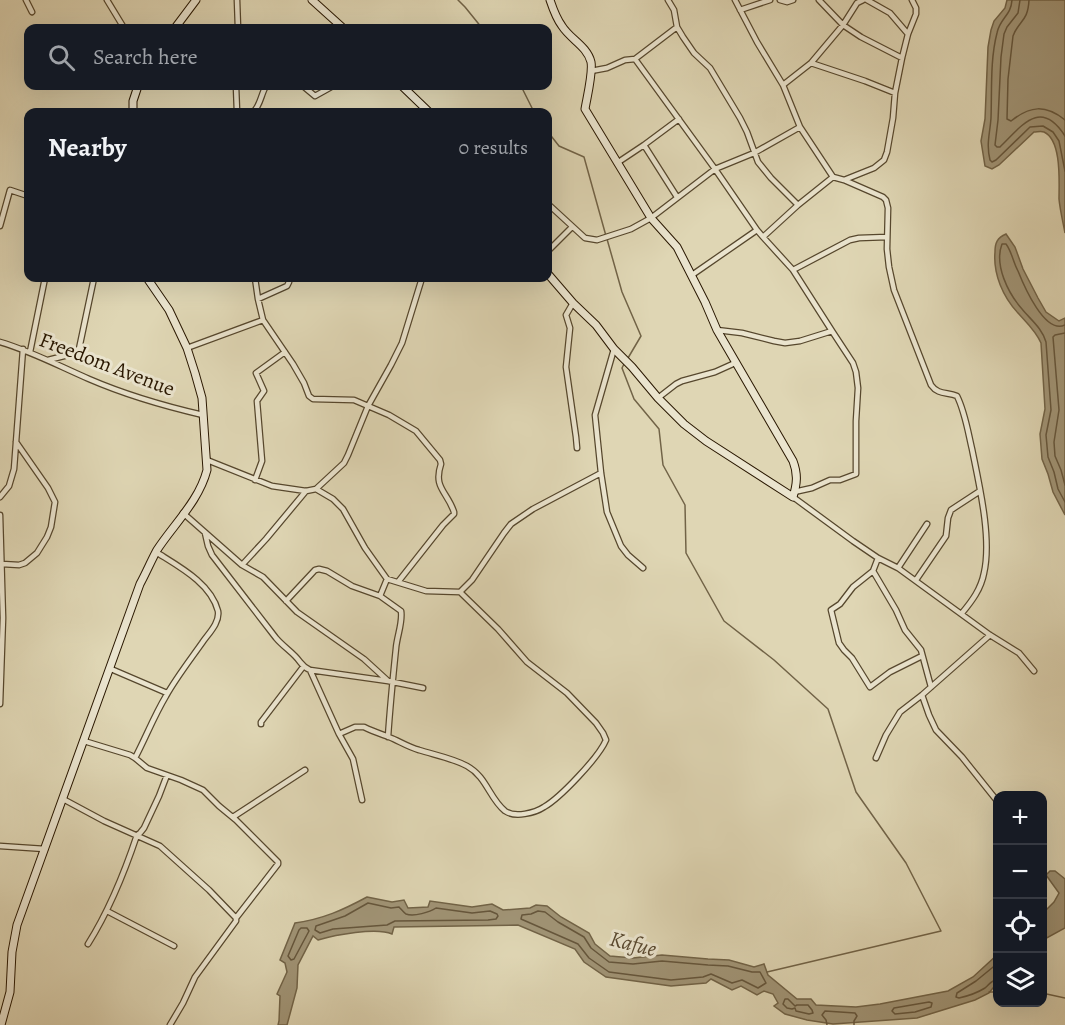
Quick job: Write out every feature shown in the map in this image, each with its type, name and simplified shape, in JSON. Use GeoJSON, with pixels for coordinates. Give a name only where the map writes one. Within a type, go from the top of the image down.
{"type":"FeatureCollection","features":[{"type":"Feature","properties":{"kind":"street"},"geometry":{"type":"LineString","coordinates":[[26,0],[32,12]]}},
{"type":"Feature","properties":{"kind":"street"},"geometry":{"type":"LineString","coordinates":[[107,0],[122,24]]}},
{"type":"Feature","properties":{"kind":"street"},"geometry":{"type":"LineString","coordinates":[[178,24],[196,0]]}},
{"type":"Feature","properties":{"kind":"street"},"geometry":{"type":"LineString","coordinates":[[237,0],[238,24]]}},
{"type":"Feature","properties":{"kind":"street"},"geometry":{"type":"LineString","coordinates":[[312,0],[339,24]]}},
{"type":"Feature","properties":{"kind":"street"},"geometry":{"type":"LineString","coordinates":[[550,0],[561,25],[588,53],[591,71],[585,109],[651,218],[677,247],[717,330],[793,461],[797,480],[794,494]]}},
{"type":"Feature","properties":{"kind":"street"},"geometry":{"type":"LineString","coordinates":[[668,0],[674,10],[677,27],[688,46],[710,69],[740,118],[758,162],[798,205]]}},
{"type":"Feature","properties":{"kind":"street"},"geometry":{"type":"LineString","coordinates":[[735,0],[783,85],[800,127],[833,177],[886,200],[889,267],[894,290],[931,386],[937,391],[954,395],[959,399],[980,491],[987,555],[985,570],[979,588],[962,613]]}},
{"type":"Feature","properties":{"kind":"street"},"geometry":{"type":"LineString","coordinates":[[740,10],[770,0]]}},
{"type":"Feature","properties":{"kind":"street"},"geometry":{"type":"LineString","coordinates":[[780,0],[787,2],[793,0]]}},
{"type":"Feature","properties":{"kind":"street"},"geometry":{"type":"LineString","coordinates":[[819,0],[843,25],[873,44],[902,58]]}},
{"type":"Feature","properties":{"kind":"street"},"geometry":{"type":"LineString","coordinates":[[783,85],[811,63],[843,25],[857,3],[865,0],[890,13],[908,34]]}},
{"type":"Feature","properties":{"kind":"street"},"geometry":{"type":"LineString","coordinates":[[844,180],[874,168],[884,160],[902,58],[916,14],[912,0]]}},
{"type":"Feature","properties":{"kind":"street"},"geometry":{"type":"LineString","coordinates":[[591,71],[634,59],[677,27]]}},
{"type":"Feature","properties":{"kind":"street"},"geometry":{"type":"LineString","coordinates":[[634,59],[757,230],[793,270],[852,360],[858,388],[856,474],[840,480],[831,480],[794,494]]}},
{"type":"Feature","properties":{"kind":"street"},"geometry":{"type":"LineString","coordinates":[[811,63],[895,93]]}},
{"type":"Feature","properties":{"kind":"street"},"geometry":{"type":"LineString","coordinates":[[133,108],[137,90]]}},
{"type":"Feature","properties":{"kind":"street"},"geometry":{"type":"LineString","coordinates":[[236,90],[237,108]]}},
{"type":"Feature","properties":{"kind":"street"},"geometry":{"type":"LineString","coordinates":[[257,108],[263,90]]}},
{"type":"Feature","properties":{"kind":"street"},"geometry":{"type":"LineString","coordinates":[[308,90],[315,96],[326,90]]}},
{"type":"Feature","properties":{"kind":"street"},"geometry":{"type":"LineString","coordinates":[[406,90],[425,108]]}},
{"type":"Feature","properties":{"kind":"street"},"geometry":{"type":"LineString","coordinates":[[617,164],[679,119]]}},
{"type":"Feature","properties":{"kind":"street"},"geometry":{"type":"LineString","coordinates":[[552,208],[585,238],[597,240],[631,229],[651,218],[715,169],[754,153],[800,127]]}},
{"type":"Feature","properties":{"kind":"street"},"geometry":{"type":"LineString","coordinates":[[644,145],[677,197]]}},
{"type":"Feature","properties":{"kind":"street"},"geometry":{"type":"LineString","coordinates":[[763,237],[833,177]]}},
{"type":"Feature","properties":{"kind":"street"},"geometry":{"type":"LineString","coordinates":[[0,226],[10,190],[24,195]]}},
{"type":"Feature","properties":{"kind":"street"},"geometry":{"type":"LineString","coordinates":[[552,247],[572,227]]}},
{"type":"Feature","properties":{"kind":"street"},"geometry":{"type":"LineString","coordinates":[[692,275],[757,230]]}},
{"type":"Feature","properties":{"kind":"street"},"geometry":{"type":"LineString","coordinates":[[793,270],[850,240],[887,237]]}},
{"type":"Feature","properties":{"kind":"street"},"geometry":{"type":"LineString","coordinates":[[552,279],[684,424],[706,441],[794,494],[878,558],[916,580],[1019,653],[1034,671]]}},
{"type":"Feature","properties":{"kind":"street"},"geometry":{"type":"LineString","coordinates":[[30,352],[44,282]]}},
{"type":"Feature","properties":{"kind":"street"},"geometry":{"type":"LineString","coordinates":[[48,360],[68,356],[80,349],[93,282]]}},
{"type":"Feature","properties":{"kind":"street"},"geometry":{"type":"LineString","coordinates":[[1,1025],[10,992],[15,933],[140,584],[156,552],[201,487],[207,470],[202,398],[187,348],[168,310],[150,282]]}},
{"type":"Feature","properties":{"kind":"street"},"geometry":{"type":"LineString","coordinates":[[256,282],[263,320],[285,352],[311,398],[354,400],[389,415],[412,429],[440,460],[439,483],[454,514],[398,582]]}},
{"type":"Feature","properties":{"kind":"street"},"geometry":{"type":"LineString","coordinates":[[258,298],[287,286],[289,282]]}},
{"type":"Feature","properties":{"kind":"street"},"geometry":{"type":"LineString","coordinates":[[207,460],[255,480],[286,489],[306,491],[316,489],[335,472],[348,455],[368,406],[402,343],[421,282]]}},
{"type":"Feature","properties":{"kind":"street"},"geometry":{"type":"LineString","coordinates":[[573,303],[566,315],[570,328],[566,367],[576,448]]}},
{"type":"Feature","properties":{"kind":"street"},"geometry":{"type":"LineString","coordinates":[[187,348],[263,320]]}},
{"type":"Feature","properties":{"kind":"street"},"geometry":{"type":"LineString","coordinates":[[717,330],[785,343],[832,332]]}},
{"type":"Feature","properties":{"kind":"street","name":"Freedom Avenue"},"geometry":{"type":"LineString","coordinates":[[0,342],[23,349],[91,380],[160,405],[203,415]]}},
{"type":"Feature","properties":{"kind":"street"},"geometry":{"type":"LineString","coordinates":[[0,496],[9,486],[12,478],[23,349]]}},
{"type":"Feature","properties":{"kind":"street"},"geometry":{"type":"LineString","coordinates":[[614,349],[594,415],[601,473],[608,512],[621,546],[644,568]]}},
{"type":"Feature","properties":{"kind":"street"},"geometry":{"type":"LineString","coordinates":[[255,480],[262,461],[257,401],[264,392],[256,373],[285,352]]}},
{"type":"Feature","properties":{"kind":"street"},"geometry":{"type":"LineString","coordinates":[[658,398],[682,381],[715,372],[735,363]]}},
{"type":"Feature","properties":{"kind":"street"},"geometry":{"type":"LineString","coordinates":[[2,564],[20,565],[37,553],[51,527],[55,502],[16,442]]}},
{"type":"Feature","properties":{"kind":"street"},"geometry":{"type":"LineString","coordinates":[[460,592],[472,580],[511,524],[533,509],[601,473]]}},
{"type":"Feature","properties":{"kind":"street"},"geometry":{"type":"LineString","coordinates":[[316,489],[343,509],[365,548],[387,579],[426,591],[460,592],[498,629],[527,662],[567,693],[596,723],[605,737],[605,743],[589,764],[552,802],[542,809],[511,814],[504,810],[473,770],[454,761],[415,749],[361,726],[339,734]]}},
{"type":"Feature","properties":{"kind":"street"},"geometry":{"type":"LineString","coordinates":[[242,565],[306,491]]}},
{"type":"Feature","properties":{"kind":"street"},"geometry":{"type":"LineString","coordinates":[[916,580],[946,536],[951,510],[980,491]]}},
{"type":"Feature","properties":{"kind":"street"},"geometry":{"type":"LineString","coordinates":[[183,513],[242,565],[263,577],[307,619],[364,658],[390,681]]}},
{"type":"Feature","properties":{"kind":"street"},"geometry":{"type":"LineString","coordinates":[[0,514],[3,618],[0,704]]}},
{"type":"Feature","properties":{"kind":"street"},"geometry":{"type":"LineString","coordinates":[[898,568],[927,524]]}},
{"type":"Feature","properties":{"kind":"street"},"geometry":{"type":"LineString","coordinates":[[205,533],[208,546],[216,562],[276,638],[303,667],[423,688]]}},
{"type":"Feature","properties":{"kind":"street"},"geometry":{"type":"LineString","coordinates":[[135,758],[167,693],[211,631],[218,615],[209,594],[198,580],[156,552]]}},
{"type":"Feature","properties":{"kind":"street"},"geometry":{"type":"LineString","coordinates":[[878,558],[873,571],[853,587],[840,604],[831,610],[841,646],[852,658],[870,687],[890,672],[922,656]]}},
{"type":"Feature","properties":{"kind":"street"},"geometry":{"type":"LineString","coordinates":[[286,601],[315,570],[319,569],[327,571],[352,586],[380,596],[398,607],[402,614],[390,681],[388,737]]}},
{"type":"Feature","properties":{"kind":"street"},"geometry":{"type":"LineString","coordinates":[[873,571],[905,630],[918,646],[932,687]]}},
{"type":"Feature","properties":{"kind":"street"},"geometry":{"type":"LineString","coordinates":[[380,596],[387,579]]}},
{"type":"Feature","properties":{"kind":"street"},"geometry":{"type":"LineString","coordinates":[[876,758],[897,715],[932,687],[990,634]]}},
{"type":"Feature","properties":{"kind":"street"},"geometry":{"type":"LineString","coordinates":[[261,724],[303,667]]}},
{"type":"Feature","properties":{"kind":"street"},"geometry":{"type":"LineString","coordinates":[[111,669],[167,693]]}},
{"type":"Feature","properties":{"kind":"street"},"geometry":{"type":"LineString","coordinates":[[310,670],[353,759],[362,800]]}},
{"type":"Feature","properties":{"kind":"street"},"geometry":{"type":"LineString","coordinates":[[922,695],[936,730],[962,757],[993,796]]}},
{"type":"Feature","properties":{"kind":"street"},"geometry":{"type":"LineString","coordinates":[[84,741],[135,758],[147,768],[197,787],[233,817],[278,862],[195,977],[170,1025]]}},
{"type":"Feature","properties":{"kind":"street"},"geometry":{"type":"LineString","coordinates":[[233,817],[305,770]]}},
{"type":"Feature","properties":{"kind":"street"},"geometry":{"type":"LineString","coordinates":[[88,944],[107,911],[137,835],[142,831],[167,775]]}},
{"type":"Feature","properties":{"kind":"street"},"geometry":{"type":"LineString","coordinates":[[63,800],[165,849],[236,918]]}},
{"type":"Feature","properties":{"kind":"street"},"geometry":{"type":"LineString","coordinates":[[0,846],[45,849]]}},
{"type":"Feature","properties":{"kind":"street"},"geometry":{"type":"LineString","coordinates":[[107,911],[174,946]]}},
{"type":"Feature","properties":{"kind":"water"},"geometry":{"type":"Polygon","coordinates":[[[1007,0],[1065,0],[1065,233],[1059,199],[1057,152],[1050,137],[1044,132],[1034,132],[999,165],[992,169],[985,166],[981,141],[985,119],[988,47],[994,21],[1005,8],[1007,0]]]}},
{"type":"Feature","properties":{"kind":"water"},"geometry":{"type":"Polygon","coordinates":[[[1006,234],[1015,247],[1023,269],[1046,312],[1059,321],[1065,318],[1065,515],[1053,492],[1042,459],[1040,434],[1045,409],[1041,343],[1008,300],[1000,285],[996,269],[996,243],[1006,234]]]}},
{"type":"Feature","properties":{"kind":"water"},"geometry":{"type":"Polygon","coordinates":[[[1055,871],[1065,879],[1065,928],[1047,938],[1047,909],[1059,893],[1047,874],[1055,871]]]}},
{"type":"Feature","properties":{"kind":"water"},"geometry":{"type":"Polygon","coordinates":[[[367,897],[392,902],[404,900],[408,908],[428,907],[430,901],[472,907],[492,904],[503,910],[530,908],[536,905],[547,906],[589,933],[595,944],[610,956],[633,958],[662,955],[729,960],[754,967],[764,964],[768,975],[797,999],[811,999],[816,1005],[856,1007],[948,991],[973,977],[993,959],[993,988],[989,993],[975,1000],[917,1018],[833,1024],[785,1014],[774,1006],[778,1003],[773,994],[764,991],[757,995],[741,986],[732,990],[711,979],[706,983],[671,986],[606,977],[584,962],[575,949],[518,925],[394,927],[392,934],[376,931],[318,940],[313,936],[298,965],[297,988],[287,1025],[278,1025],[280,996],[277,994],[287,972],[285,963],[280,960],[295,923],[315,919],[367,897]]]}},
{"type":"Feature","properties":{"kind":"waterway"},"geometry":{"type":"LineString","coordinates":[[458,0],[479,24]]}},
{"type":"Feature","properties":{"kind":"waterway"},"geometry":{"type":"LineString","coordinates":[[523,90],[532,108]]}},
{"type":"Feature","properties":{"kind":"waterway"},"geometry":{"type":"LineString","coordinates":[[552,137],[559,146],[584,157],[606,236]]}},
{"type":"Feature","properties":{"kind":"waterway"},"geometry":{"type":"LineString","coordinates":[[607,239],[622,292],[641,336],[628,358]]}},
{"type":"Feature","properties":{"kind":"waterway"},"geometry":{"type":"LineString","coordinates":[[624,364],[622,368],[634,399],[659,429],[663,465],[685,505],[686,553],[724,621],[774,660],[828,709],[856,792],[906,863],[941,931],[767,972]]}},
{"type":"Feature","properties":{"kind":"waterway"},"geometry":{"type":"LineString","coordinates":[[1047,994],[1065,998]]}},
{"type":"Feature","properties":{"kind":"water label","name":"Kafue"},"geometry":{"type":"Point","coordinates":[633,944]}}]}
